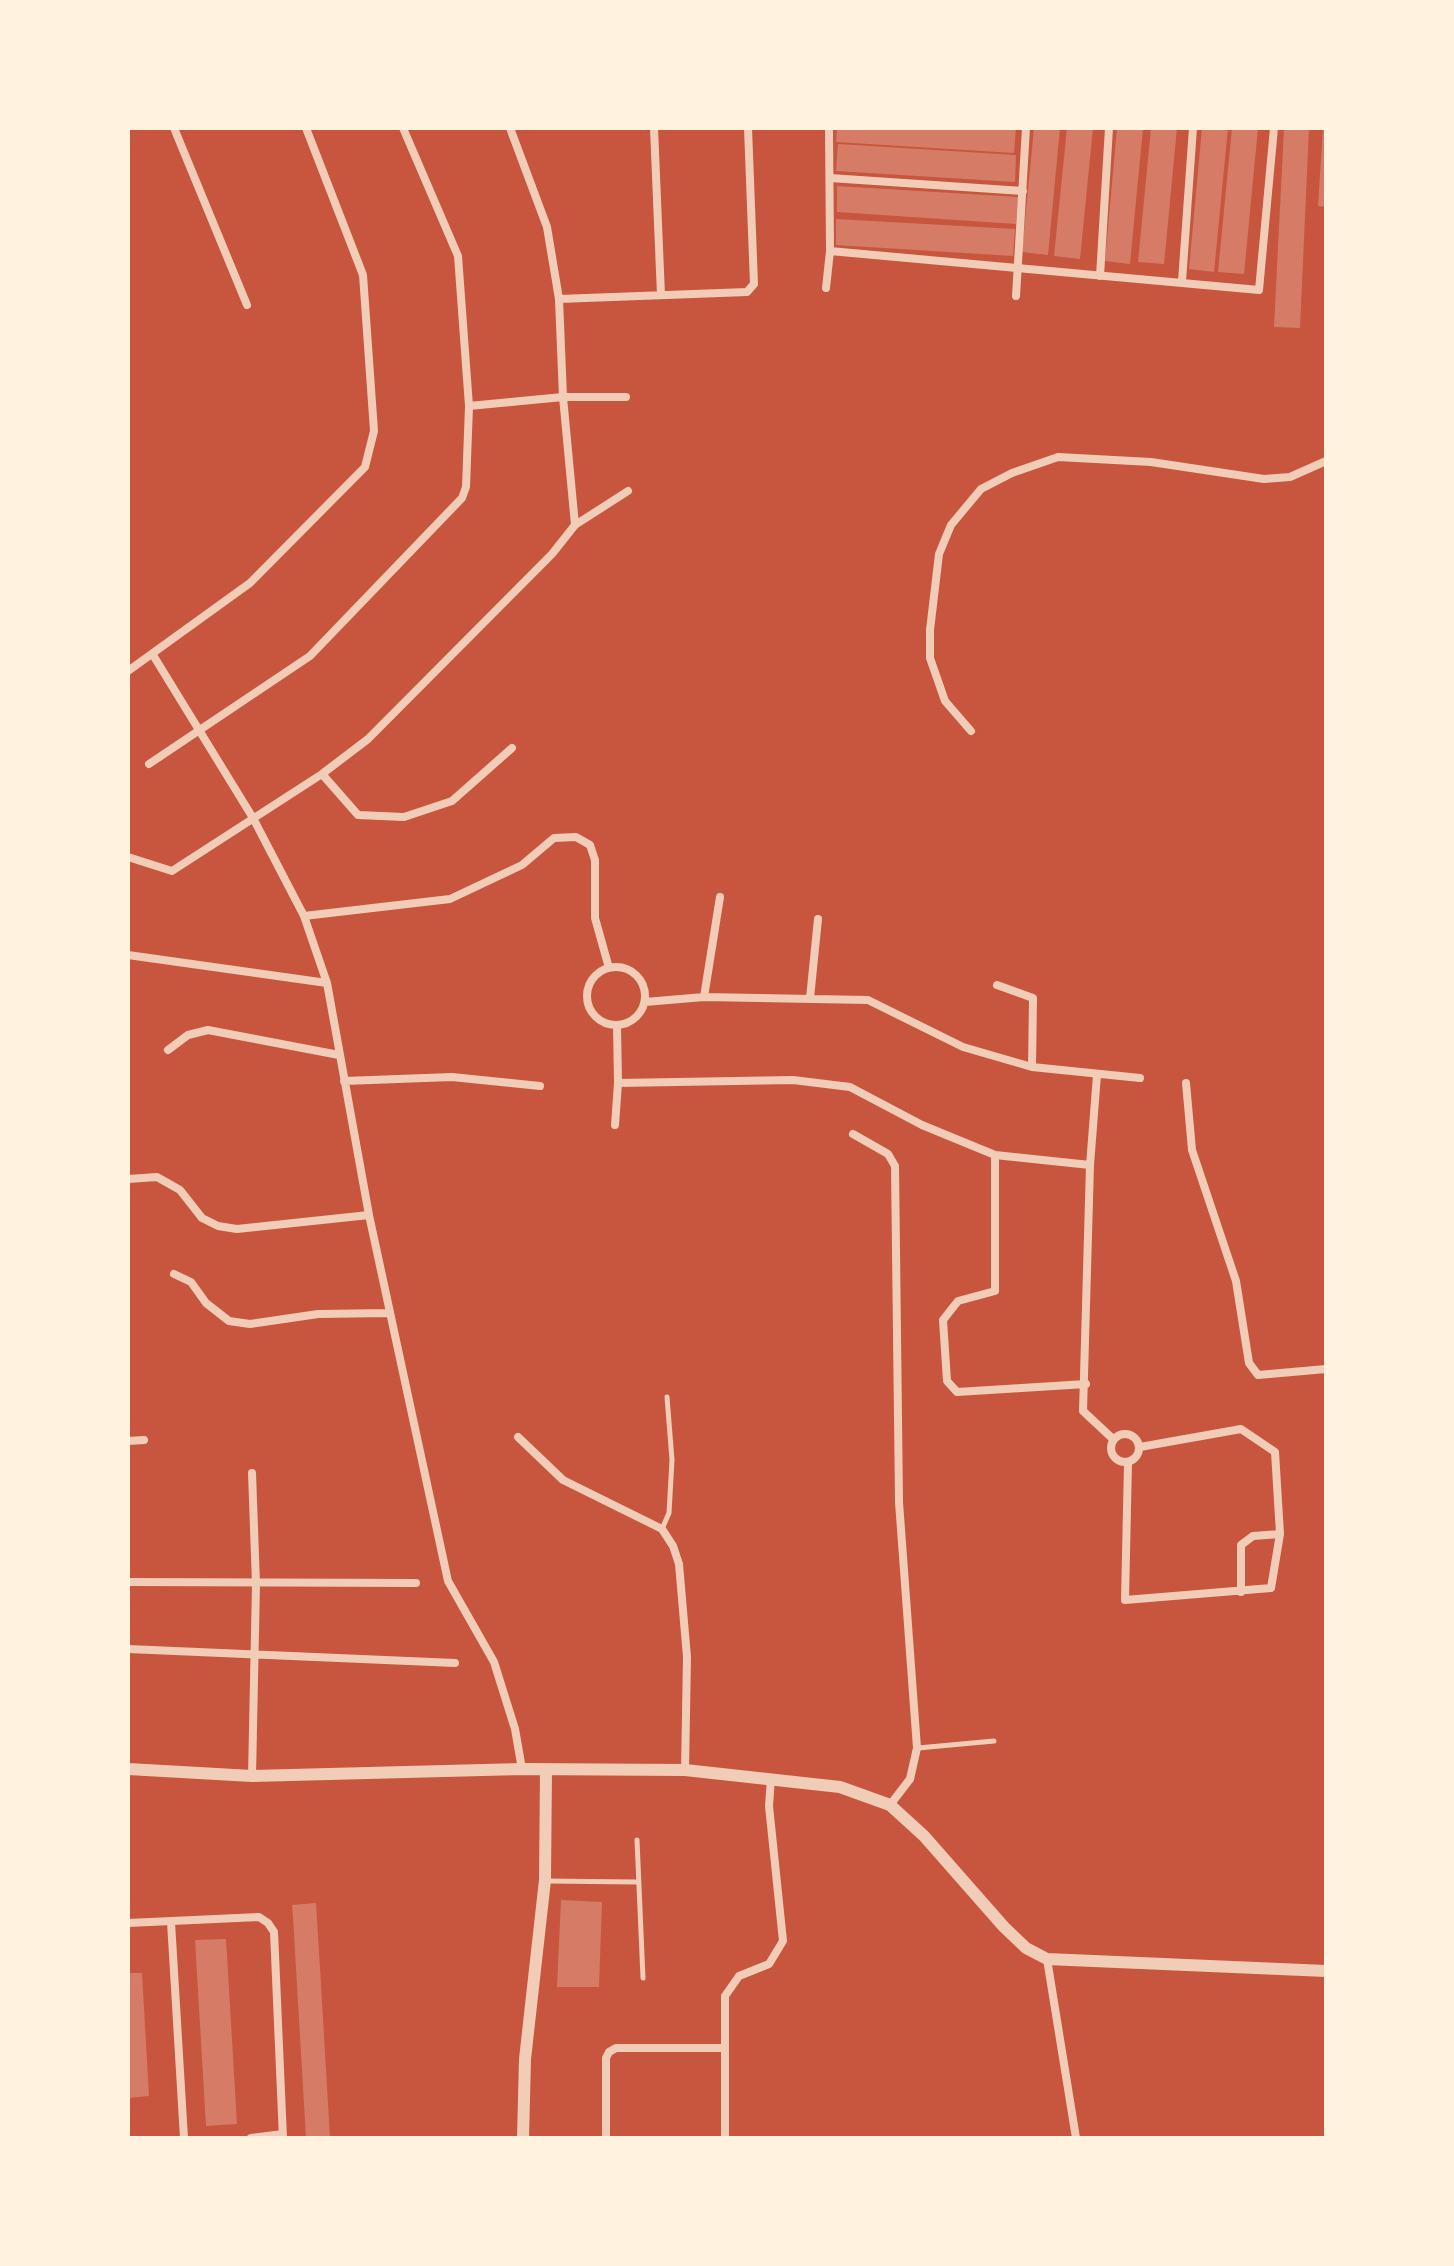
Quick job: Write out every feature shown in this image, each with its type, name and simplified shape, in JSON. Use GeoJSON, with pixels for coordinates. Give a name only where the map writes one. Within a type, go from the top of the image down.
{"type":"FeatureCollection","features":[{"type":"Feature","properties":{"kind":"street"},"geometry":{"type":"LineString","coordinates":[[174,128],[247,305]]}},
{"type":"Feature","properties":{"kind":"street"},"geometry":{"type":"LineString","coordinates":[[128,671],[250,583],[365,467],[374,431],[363,275],[306,128]]}},
{"type":"Feature","properties":{"kind":"street"},"geometry":{"type":"LineString","coordinates":[[149,764],[310,656],[455,507],[466,487],[469,406],[458,256],[403,128]]}},
{"type":"Feature","properties":{"kind":"street"},"geometry":{"type":"LineString","coordinates":[[510,128],[547,227],[559,299],[563,397],[575,525]]}},
{"type":"Feature","properties":{"kind":"street"},"geometry":{"type":"LineString","coordinates":[[654,128],[661,295]]}},
{"type":"Feature","properties":{"kind":"street"},"geometry":{"type":"LineString","coordinates":[[559,299],[747,292],[754,284],[748,128]]}},
{"type":"Feature","properties":{"kind":"street"},"geometry":{"type":"LineString","coordinates":[[826,288],[830,251],[829,128]]}},
{"type":"Feature","properties":{"kind":"street"},"geometry":{"type":"LineString","coordinates":[[1016,296],[1026,128]]}},
{"type":"Feature","properties":{"kind":"street"},"geometry":{"type":"LineString","coordinates":[[1100,276],[1109,128]]}},
{"type":"Feature","properties":{"kind":"street"},"geometry":{"type":"LineString","coordinates":[[1182,281],[1193,128]]}},
{"type":"Feature","properties":{"kind":"street"},"geometry":{"type":"LineString","coordinates":[[830,251],[1259,290],[1274,128]]}},
{"type":"Feature","properties":{"kind":"street"},"geometry":{"type":"LineString","coordinates":[[830,178],[1023,191]]}},
{"type":"Feature","properties":{"kind":"street"},"geometry":{"type":"LineString","coordinates":[[469,406],[563,397],[626,397]]}},
{"type":"Feature","properties":{"kind":"street"},"geometry":{"type":"LineString","coordinates":[[971,731],[945,701],[930,658],[930,630],[939,554],[951,525],[981,489],[1012,473],[1058,457],[1090,456],[1151,462],[1264,479],[1290,477],[1326,461]]}},
{"type":"Feature","properties":{"kind":"street"},"geometry":{"type":"LineString","coordinates":[[128,857],[172,871],[322,774],[379,728],[552,554],[575,525],[628,491]]}},
{"type":"Feature","properties":{"kind":"street"},"geometry":{"type":"LineString","coordinates":[[153,655],[253,818],[304,916],[327,983],[369,1215],[448,1581],[494,1662],[515,1729],[522,1769]]}},
{"type":"Feature","properties":{"kind":"street"},"geometry":{"type":"LineString","coordinates":[[322,774],[358,815],[404,817],[452,801],[512,748]]}},
{"type":"Feature","properties":{"kind":"street"},"geometry":{"type":"LineString","coordinates":[[304,916],[450,899],[522,865],[554,838],[576,837],[590,845],[595,860],[595,918],[609,968]]}},
{"type":"Feature","properties":{"kind":"street"},"geometry":{"type":"LineString","coordinates":[[704,997],[720,897]]}},
{"type":"Feature","properties":{"kind":"street"},"geometry":{"type":"LineString","coordinates":[[810,998],[818,919]]}},
{"type":"Feature","properties":{"kind":"street"},"geometry":{"type":"LineString","coordinates":[[128,955],[327,983]]}},
{"type":"Feature","properties":{"kind":"street"},"geometry":{"type":"LineString","coordinates":[[609,968],[619,968],[636,975],[645,992],[645,1002],[635,1019],[617,1025],[599,1020],[588,1005],[589,986],[594,978],[609,968]]}},
{"type":"Feature","properties":{"kind":"street"},"geometry":{"type":"LineString","coordinates":[[997,985],[1033,998],[1032,1067]]}},
{"type":"Feature","properties":{"kind":"street"},"geometry":{"type":"LineString","coordinates":[[645,1002],[704,997],[868,1000],[963,1047],[1032,1067],[1140,1078]]}},
{"type":"Feature","properties":{"kind":"street"},"geometry":{"type":"LineString","coordinates":[[615,1125],[617,1025]]}},
{"type":"Feature","properties":{"kind":"street"},"geometry":{"type":"LineString","coordinates":[[168,1050],[188,1035],[208,1030],[339,1055]]}},
{"type":"Feature","properties":{"kind":"street"},"geometry":{"type":"LineString","coordinates":[[1097,1075],[1090,1165],[1083,1411],[1113,1439],[1113,1456],[1128,1463]]}},
{"type":"Feature","properties":{"kind":"street"},"geometry":{"type":"LineString","coordinates":[[344,1081],[452,1077],[540,1086]]}},
{"type":"Feature","properties":{"kind":"street"},"geometry":{"type":"LineString","coordinates":[[618,1083],[793,1080],[850,1087],[922,1125],[995,1155],[1090,1165]]}},
{"type":"Feature","properties":{"kind":"street"},"geometry":{"type":"LineString","coordinates":[[1186,1083],[1192,1150],[1236,1281],[1249,1363],[1258,1375],[1326,1369]]}},
{"type":"Feature","properties":{"kind":"street"},"geometry":{"type":"LineString","coordinates":[[853,1134],[888,1154],[895,1166],[899,1502],[917,1748],[910,1779],[890,1805]]}},
{"type":"Feature","properties":{"kind":"street"},"geometry":{"type":"LineString","coordinates":[[995,1155],[995,1291],[958,1301],[943,1320],[947,1381],[957,1392],[1086,1384]]}},
{"type":"Feature","properties":{"kind":"street"},"geometry":{"type":"LineString","coordinates":[[128,1179],[157,1177],[180,1190],[202,1218],[228,1228],[369,1215]]}},
{"type":"Feature","properties":{"kind":"street"},"geometry":{"type":"LineString","coordinates":[[174,1274],[191,1282],[206,1303],[229,1321],[250,1324],[318,1314],[390,1313]]}},
{"type":"Feature","properties":{"kind":"street"},"geometry":{"type":"LineString","coordinates":[[1128,1463],[1125,1600],[1271,1588],[1280,1534],[1275,1452],[1241,1429],[1140,1447]]}},
{"type":"Feature","properties":{"kind":"street"},"geometry":{"type":"LineString","coordinates":[[1113,1439],[1123,1433],[1135,1436],[1140,1447],[1137,1457],[1128,1463]]}},
{"type":"Feature","properties":{"kind":"street"},"geometry":{"type":"LineString","coordinates":[[518,1437],[578,1490],[598,1496],[662,1529],[679,1564],[687,1657],[685,1770]]}},
{"type":"Feature","properties":{"kind":"street"},"geometry":{"type":"LineString","coordinates":[[128,1441],[144,1440]]}},
{"type":"Feature","properties":{"kind":"street"},"geometry":{"type":"LineString","coordinates":[[252,1473],[256,1584],[252,1654],[252,1776]]}},
{"type":"Feature","properties":{"kind":"street"},"geometry":{"type":"LineString","coordinates":[[1241,1592],[1241,1545],[1253,1536],[1280,1534]]}},
{"type":"Feature","properties":{"kind":"street"},"geometry":{"type":"LineString","coordinates":[[128,1582],[416,1583]]}},
{"type":"Feature","properties":{"kind":"street"},"geometry":{"type":"LineString","coordinates":[[128,1649],[455,1663]]}},
{"type":"Feature","properties":{"kind":"street"},"geometry":{"type":"LineString","coordinates":[[128,1769],[252,1776],[522,1769],[685,1770],[840,1787],[890,1805],[924,1836],[1004,1927],[1026,1948],[1047,1959],[1079,1963],[1326,1971]]}},
{"type":"Feature","properties":{"kind":"street"},"geometry":{"type":"LineString","coordinates":[[523,2138],[525,2059],[545,1880],[546,1770]]}},
{"type":"Feature","properties":{"kind":"street"},"geometry":{"type":"LineString","coordinates":[[725,2138],[727,1991],[739,1976],[769,1964],[783,1941],[769,1806],[771,1778]]}},
{"type":"Feature","properties":{"kind":"street"},"geometry":{"type":"LineString","coordinates":[[128,1923],[259,1917],[274,1932],[283,2136],[251,2138]]}},
{"type":"Feature","properties":{"kind":"street"},"geometry":{"type":"LineString","coordinates":[[171,1922],[184,2138]]}},
{"type":"Feature","properties":{"kind":"street"},"geometry":{"type":"LineString","coordinates":[[1047,1959],[1076,2138]]}},
{"type":"Feature","properties":{"kind":"street"},"geometry":{"type":"LineString","coordinates":[[606,2138],[606,2058],[609,2052],[616,2048],[725,2048]]}},
{"type":"Feature","properties":{"kind":"lane"},"geometry":{"type":"LineString","coordinates":[[662,1529],[669,1513],[672,1460],[667,1397]]}},
{"type":"Feature","properties":{"kind":"lane"},"geometry":{"type":"LineString","coordinates":[[917,1748],[994,1741]]}},
{"type":"Feature","properties":{"kind":"lane"},"geometry":{"type":"LineString","coordinates":[[637,1840],[643,1978]]}},
{"type":"Feature","properties":{"kind":"lane"},"geometry":{"type":"LineString","coordinates":[[545,1880],[568,1884],[637,1882]]}},
{"type":"Feature","properties":{"kind":"building"},"geometry":{"type":"Polygon","coordinates":[[[837,128],[1016,128],[1014,153],[836,142],[837,128]]]}},
{"type":"Feature","properties":{"kind":"building"},"geometry":{"type":"Polygon","coordinates":[[[1034,128],[1060,128],[1048,255],[1022,252],[1034,128]]]}},
{"type":"Feature","properties":{"kind":"building"},"geometry":{"type":"Polygon","coordinates":[[[1067,128],[1093,128],[1080,259],[1054,256],[1067,128]]]}},
{"type":"Feature","properties":{"kind":"building"},"geometry":{"type":"Polygon","coordinates":[[[1117,128],[1143,128],[1130,264],[1105,261],[1117,128]]]}},
{"type":"Feature","properties":{"kind":"building"},"geometry":{"type":"Polygon","coordinates":[[[1151,128],[1177,128],[1164,264],[1138,262],[1151,128]]]}},
{"type":"Feature","properties":{"kind":"building"},"geometry":{"type":"Polygon","coordinates":[[[1202,128],[1228,128],[1214,272],[1189,269],[1202,128]]]}},
{"type":"Feature","properties":{"kind":"building"},"geometry":{"type":"Polygon","coordinates":[[[1232,128],[1258,128],[1244,274],[1218,272],[1232,128]]]}},
{"type":"Feature","properties":{"kind":"building"},"geometry":{"type":"Polygon","coordinates":[[[1284,128],[1309,128],[1300,328],[1274,327],[1284,128]]]}},
{"type":"Feature","properties":{"kind":"building"},"geometry":{"type":"Polygon","coordinates":[[[1323,128],[1326,128],[1326,207],[1318,206],[1323,128]]]}},
{"type":"Feature","properties":{"kind":"building"},"geometry":{"type":"Polygon","coordinates":[[[838,144],[1016,155],[1015,182],[836,171],[838,144]]]}},
{"type":"Feature","properties":{"kind":"building"},"geometry":{"type":"Polygon","coordinates":[[[837,186],[1018,197],[1016,224],[837,212],[837,186]]]}},
{"type":"Feature","properties":{"kind":"building"},"geometry":{"type":"Polygon","coordinates":[[[836,219],[1015,229],[1013,256],[836,245],[836,219]]]}},
{"type":"Feature","properties":{"kind":"building"},"geometry":{"type":"Polygon","coordinates":[[[561,1900],[602,1902],[599,1987],[557,1987],[561,1900]]]}},
{"type":"Feature","properties":{"kind":"building"},"geometry":{"type":"Polygon","coordinates":[[[316,1903],[330,2138],[306,2138],[292,1905],[316,1903]]]}},
{"type":"Feature","properties":{"kind":"building"},"geometry":{"type":"Polygon","coordinates":[[[226,1939],[237,2124],[206,2126],[195,1940],[226,1939]]]}},
{"type":"Feature","properties":{"kind":"building"},"geometry":{"type":"Polygon","coordinates":[[[128,1973],[142,1973],[149,2096],[128,2098],[128,1973]]]}}]}
